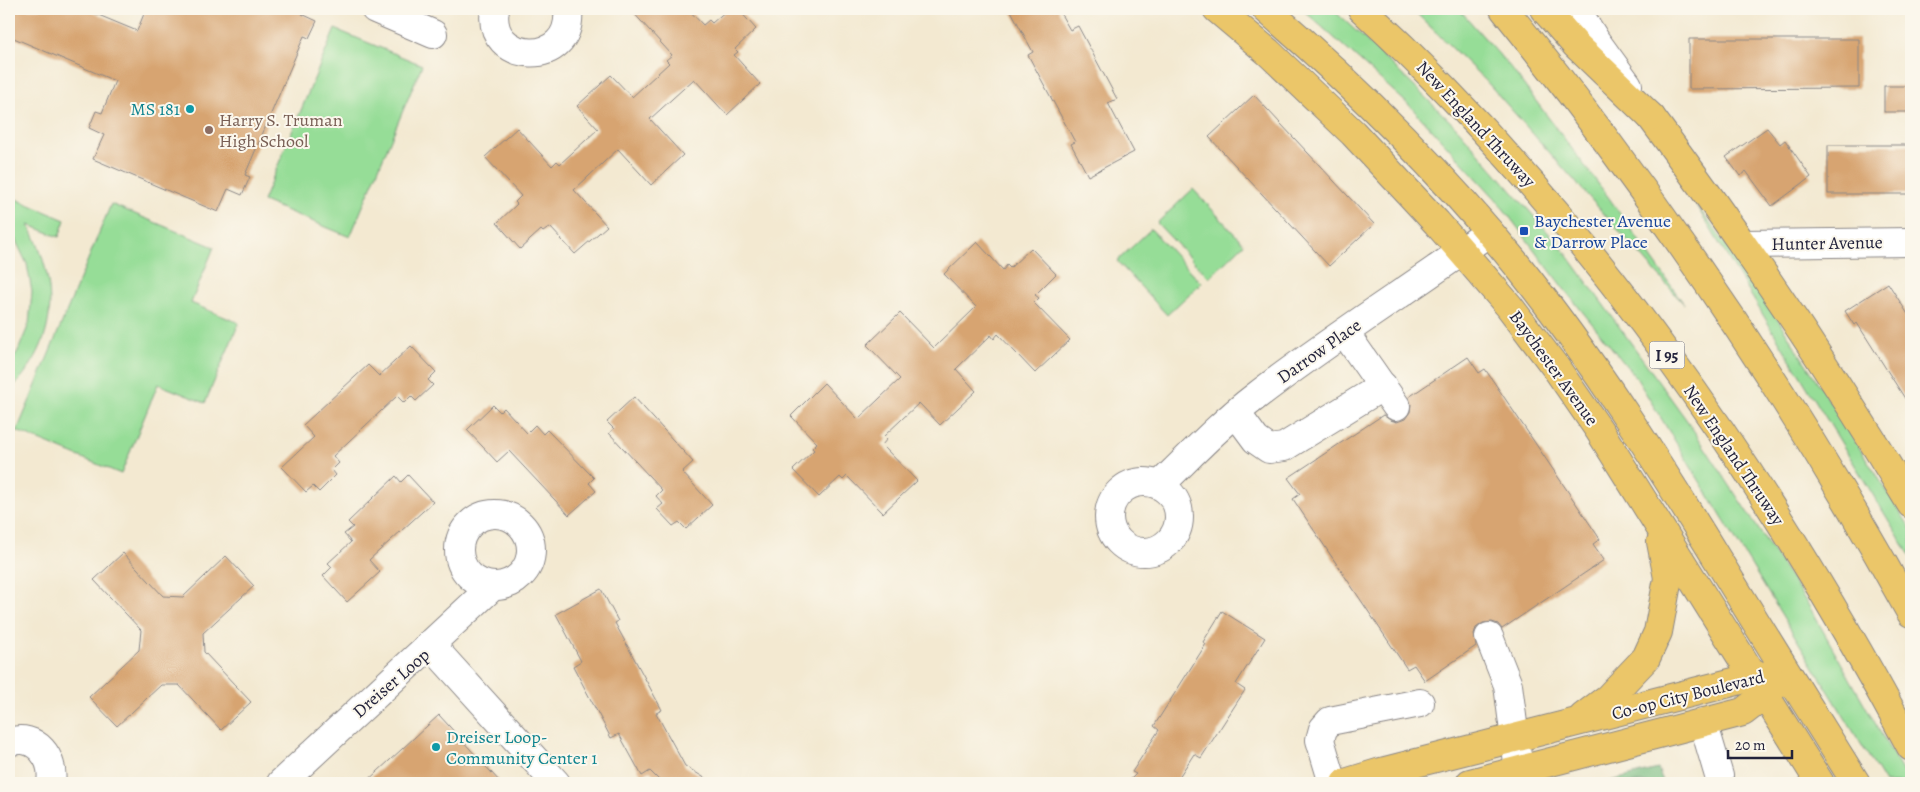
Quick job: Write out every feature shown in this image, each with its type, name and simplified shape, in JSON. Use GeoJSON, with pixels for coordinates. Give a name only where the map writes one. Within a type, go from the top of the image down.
{"type":"FeatureCollection","features":[{"type":"Feature","properties":{"kind":"main road","name":"Baychester Avenue"},"geometry":{"type":"LineString","coordinates":[[1218,9],[1325,105],[1462,252],[1509,306],[1556,368],[1599,430],[1820,783]]}},
{"type":"Feature","properties":{"kind":"main road","name":"Baychester Avenue"},"geometry":{"type":"LineString","coordinates":[[1266,9],[1414,148],[1490,232],[1545,300],[1613,394],[1856,783]]}},
{"type":"Feature","properties":{"kind":"main road","name":"New England Thruway"},"geometry":{"type":"LineString","coordinates":[[1362,9],[1399,42],[1481,126],[1585,246],[1638,315],[1743,465],[1785,530],[1845,628],[1911,747]]}},
{"type":"Feature","properties":{"kind":"main road"},"geometry":{"type":"LineString","coordinates":[[1504,9],[1629,170],[1737,324],[1824,460],[1911,613]]}},
{"type":"Feature","properties":{"kind":"main road"},"geometry":{"type":"LineString","coordinates":[[1544,9],[1576,45],[1651,117],[1744,244],[1808,339],[1911,504]]}},
{"type":"Feature","properties":{"kind":"main road"},"geometry":{"type":"LineString","coordinates":[[1576,722],[1608,698],[1646,658],[1658,632],[1668,578],[1658,525]]}},
{"type":"Feature","properties":{"kind":"main road","name":"Co-op City Boulevard"},"geometry":{"type":"LineString","coordinates":[[1345,783],[1576,722],[1759,686],[1788,673]]}},
{"type":"Feature","properties":{"kind":"main road","name":"Co-op City Boulevard"},"geometry":{"type":"LineString","coordinates":[[1470,783],[1743,712],[1759,686]]}},
{"type":"Feature","properties":{"kind":"street"},"geometry":{"type":"LineString","coordinates":[[375,9],[433,34]]}},
{"type":"Feature","properties":{"kind":"street"},"geometry":{"type":"LineString","coordinates":[[494,9],[495,27],[501,38],[510,47],[521,52],[534,53],[546,51],[556,44],[564,34],[569,22],[568,9]]}},
{"type":"Feature","properties":{"kind":"street"},"geometry":{"type":"LineString","coordinates":[[1576,9],[1596,42],[1651,117]]}},
{"type":"Feature","properties":{"kind":"street","name":"Darrow Place"},"geometry":{"type":"LineString","coordinates":[[1160,485],[1254,397],[1490,232]]}},
{"type":"Feature","properties":{"kind":"street","name":"Hunter Avenue"},"geometry":{"type":"LineString","coordinates":[[1744,244],[1911,242]]}},
{"type":"Feature","properties":{"kind":"street"},"geometry":{"type":"LineString","coordinates":[[1236,413],[1256,440],[1270,449],[1284,448],[1390,396],[1345,332]]}},
{"type":"Feature","properties":{"kind":"street"},"geometry":{"type":"LineString","coordinates":[[430,644],[492,587]]}},
{"type":"Feature","properties":{"kind":"street"},"geometry":{"type":"LineString","coordinates":[[1490,637],[1508,685],[1519,770]]}},
{"type":"Feature","properties":{"kind":"street","name":"Dreiser Loop"},"geometry":{"type":"LineString","coordinates":[[281,783],[430,644],[556,783]]}},
{"type":"Feature","properties":{"kind":"street"},"geometry":{"type":"LineString","coordinates":[[1332,783],[1320,740],[1323,729],[1330,721],[1420,703]]}},
{"type":"Feature","properties":{"kind":"street"},"geometry":{"type":"LineString","coordinates":[[1703,722],[1718,776]]}},
{"type":"Feature","properties":{"kind":"street"},"geometry":{"type":"LineString","coordinates":[[9,742],[14,740],[25,741],[36,745],[48,757],[55,780]]}},
{"type":"Feature","properties":{"kind":"green space"},"geometry":{"type":"Polygon","coordinates":[[[1302,9],[1332,9],[1365,39],[1457,128],[1566,253],[1688,422],[1809,606],[1909,783],[1885,783],[1637,379],[1564,289],[1496,199],[1409,105],[1302,9]]]}},
{"type":"Feature","properties":{"kind":"green space"},"geometry":{"type":"Polygon","coordinates":[[[1412,9],[1459,9],[1511,68],[1609,198],[1684,304],[1486,81],[1412,9]]]}},
{"type":"Feature","properties":{"kind":"green space"},"geometry":{"type":"Polygon","coordinates":[[[335,29],[422,65],[350,237],[263,201],[335,29]]]}},
{"type":"Feature","properties":{"kind":"green space"},"geometry":{"type":"Polygon","coordinates":[[[1193,189],[1244,244],[1209,278],[1157,223],[1193,189]]]}},
{"type":"Feature","properties":{"kind":"green space"},"geometry":{"type":"Polygon","coordinates":[[[9,196],[65,220],[59,237],[29,225],[46,270],[49,312],[46,333],[38,353],[26,372],[9,391],[9,365],[18,351],[29,324],[32,292],[27,264],[9,231],[9,196]]]}},
{"type":"Feature","properties":{"kind":"green space"},"geometry":{"type":"Polygon","coordinates":[[[1694,202],[1752,279],[1911,529],[1911,557],[1694,202]]]}},
{"type":"Feature","properties":{"kind":"green space"},"geometry":{"type":"Polygon","coordinates":[[[111,204],[214,247],[191,303],[239,323],[205,403],[158,384],[121,474],[17,431],[111,204]]]}},
{"type":"Feature","properties":{"kind":"green space"},"geometry":{"type":"Polygon","coordinates":[[[1151,229],[1201,283],[1167,315],[1117,261],[1151,229]]]}},
{"type":"Feature","properties":{"kind":"green space"},"geometry":{"type":"Polygon","coordinates":[[[1658,769],[1664,783],[1602,783],[1658,769]]]}},
{"type":"Feature","properties":{"kind":"building","name":"MS 181"},"geometry":{"type":"Polygon","coordinates":[[[9,9],[84,9],[137,31],[146,9],[305,9],[302,14],[317,21],[309,38],[304,36],[245,175],[250,177],[242,195],[228,189],[218,212],[93,159],[104,135],[89,128],[96,111],[102,113],[115,81],[9,36],[9,9]]]}},
{"type":"Feature","properties":{"kind":"building"},"geometry":{"type":"Polygon","coordinates":[[[630,9],[688,9],[703,25],[709,20],[712,23],[728,9],[738,9],[756,29],[735,49],[738,52],[734,55],[760,84],[727,115],[694,79],[650,119],[683,155],[651,185],[618,149],[574,190],[607,226],[575,254],[550,227],[543,232],[541,230],[520,249],[497,223],[517,204],[515,202],[521,196],[485,157],[517,128],[552,166],[557,161],[560,164],[598,129],[577,106],[611,75],[632,97],[669,63],[666,60],[672,55],[630,9]]]}},
{"type":"Feature","properties":{"kind":"building"},"geometry":{"type":"Polygon","coordinates":[[[1010,9],[1058,9],[1070,30],[1078,26],[1117,99],[1108,103],[1134,152],[1088,176],[1071,144],[1075,142],[1028,55],[1033,52],[1010,9]]]}},
{"type":"Feature","properties":{"kind":"building"},"geometry":{"type":"Polygon","coordinates":[[[1689,39],[1859,39],[1859,88],[1689,89],[1689,39]]]}},
{"type":"Feature","properties":{"kind":"building"},"geometry":{"type":"Polygon","coordinates":[[[1884,86],[1911,86],[1911,112],[1884,112],[1884,86]]]}},
{"type":"Feature","properties":{"kind":"building"},"geometry":{"type":"Polygon","coordinates":[[[1254,95],[1374,224],[1329,266],[1209,137],[1254,95]]]}},
{"type":"Feature","properties":{"kind":"building"},"geometry":{"type":"Polygon","coordinates":[[[1767,128],[1780,144],[1785,140],[1811,177],[1772,206],[1746,171],[1740,176],[1726,157],[1767,128]]]}},
{"type":"Feature","properties":{"kind":"building"},"geometry":{"type":"Polygon","coordinates":[[[1828,145],[1911,145],[1911,194],[1828,194],[1828,145]]]}},
{"type":"Feature","properties":{"kind":"building"},"geometry":{"type":"Polygon","coordinates":[[[977,242],[1003,270],[1007,265],[1010,268],[1031,248],[1056,274],[1035,295],[1039,298],[1034,303],[1070,340],[1035,373],[998,334],[994,339],[991,335],[956,369],[976,391],[940,425],[919,403],[884,436],[887,439],[882,445],[917,481],[883,513],[847,476],[843,480],[840,477],[819,497],[793,470],[814,450],[812,448],[817,443],[791,416],[824,383],[858,419],[900,379],[867,345],[900,313],[934,348],[976,307],[944,274],[977,242]]]}},
{"type":"Feature","properties":{"kind":"building"},"geometry":{"type":"Polygon","coordinates":[[[1888,283],[1911,319],[1911,408],[1857,323],[1854,325],[1845,311],[1888,283]]]}},
{"type":"Feature","properties":{"kind":"building"},"geometry":{"type":"Polygon","coordinates":[[[411,346],[436,372],[428,380],[433,385],[416,401],[411,396],[404,403],[397,396],[333,456],[339,463],[332,470],[336,475],[319,492],[313,486],[306,492],[282,467],[314,437],[303,425],[368,365],[379,376],[411,346]]]}},
{"type":"Feature","properties":{"kind":"building"},"geometry":{"type":"Polygon","coordinates":[[[1468,357],[1479,373],[1485,369],[1600,539],[1593,544],[1604,560],[1502,629],[1498,624],[1492,622],[1483,623],[1476,628],[1474,634],[1476,646],[1425,681],[1414,665],[1407,669],[1293,499],[1300,494],[1288,478],[1383,415],[1397,422],[1405,419],[1410,412],[1411,404],[1409,397],[1468,357]]]}},
{"type":"Feature","properties":{"kind":"building"},"geometry":{"type":"Polygon","coordinates":[[[634,397],[693,462],[682,472],[712,505],[686,529],[679,522],[673,526],[657,509],[663,504],[656,496],[662,490],[609,433],[614,429],[607,422],[634,397]]]}},
{"type":"Feature","properties":{"kind":"building"},"geometry":{"type":"Polygon","coordinates":[[[493,405],[500,412],[504,408],[527,433],[535,425],[543,434],[547,430],[594,478],[589,483],[596,491],[569,515],[509,451],[497,462],[467,430],[493,405]]]}},
{"type":"Feature","properties":{"kind":"building"},"geometry":{"type":"Polygon","coordinates":[[[408,475],[433,502],[369,560],[380,572],[347,602],[323,576],[332,567],[328,563],[351,542],[344,534],[353,527],[348,522],[396,476],[401,482],[408,475]]]}},
{"type":"Feature","properties":{"kind":"building"},"geometry":{"type":"Polygon","coordinates":[[[123,553],[163,596],[183,597],[226,556],[254,586],[203,633],[204,652],[251,702],[221,730],[179,685],[161,685],[117,726],[89,697],[139,650],[141,630],[94,580],[123,553]]]}},
{"type":"Feature","properties":{"kind":"building"},"geometry":{"type":"Polygon","coordinates":[[[601,589],[618,621],[615,623],[662,710],[656,713],[685,766],[713,783],[662,783],[650,771],[642,776],[619,734],[611,738],[573,666],[581,661],[556,614],[601,589]]]}},
{"type":"Feature","properties":{"kind":"building"},"geometry":{"type":"Polygon","coordinates":[[[1222,611],[1265,638],[1236,684],[1245,690],[1201,758],[1194,754],[1175,783],[1127,783],[1136,774],[1132,772],[1159,730],[1154,726],[1206,644],[1203,642],[1222,611]]]}},
{"type":"Feature","properties":{"kind":"building","name":"Dreiser Loop- Community Center 1"},"geometry":{"type":"Polygon","coordinates":[[[439,715],[501,783],[365,783],[439,715]]]}},
{"type":"Feature","properties":{"kind":"place","name":"MS 181"},"geometry":{"type":"Point","coordinates":[190,109]}},
{"type":"Feature","properties":{"kind":"place","name":"Harry S. Truman High School"},"geometry":{"type":"Point","coordinates":[209,130]}},
{"type":"Feature","properties":{"kind":"place","name":"Baychester Avenue & Darrow Place"},"geometry":{"type":"Point","coordinates":[1524,231]}},
{"type":"Feature","properties":{"kind":"place","name":"Dreiser Loop- Community Center 1"},"geometry":{"type":"Point","coordinates":[436,747]}}]}
